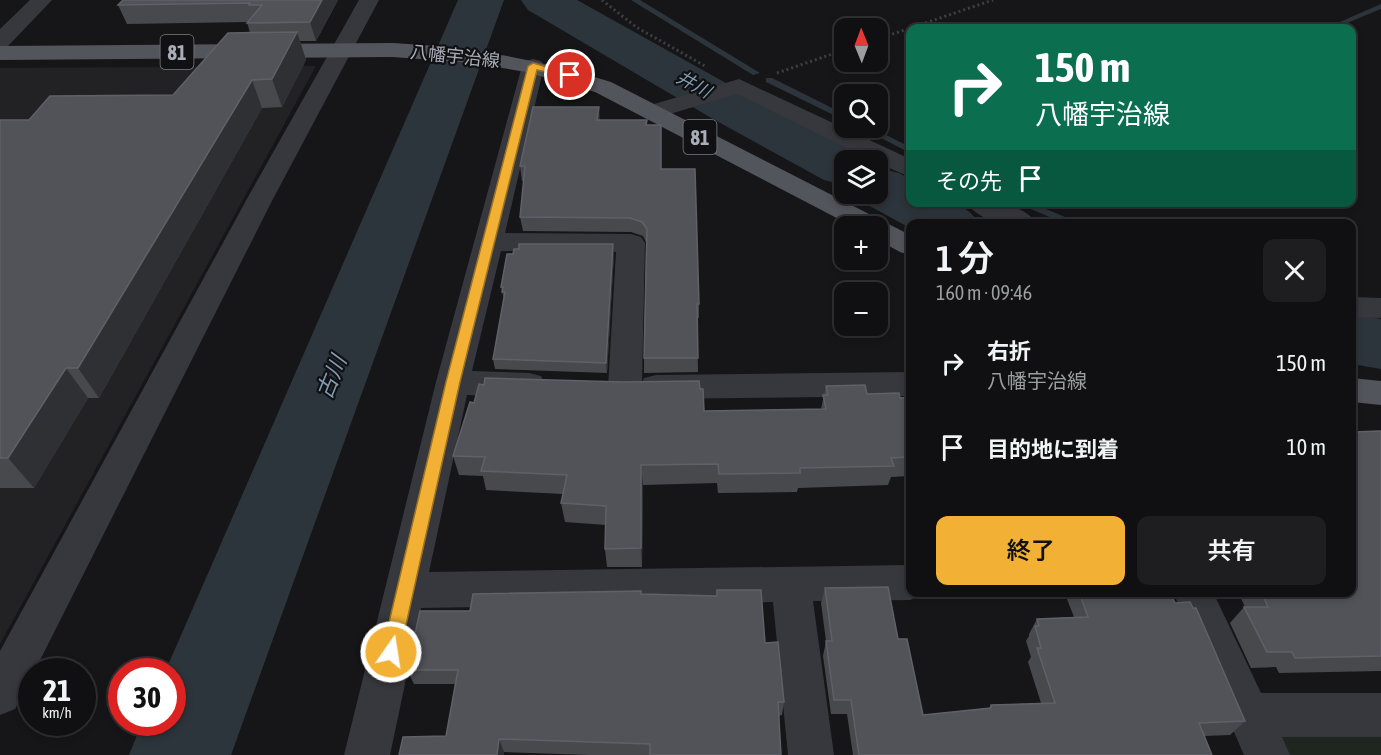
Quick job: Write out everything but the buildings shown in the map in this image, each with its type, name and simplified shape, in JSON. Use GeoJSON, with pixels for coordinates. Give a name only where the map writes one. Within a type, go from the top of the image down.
{"type":"FeatureCollection","features":[{"type":"Feature","properties":{"kind":"main road","name":"八幡宇治線"},"geometry":{"type":"LineString","coordinates":[[0,53],[428,51],[527,65],[603,87],[854,216]]}},
{"type":"Feature","properties":{"kind":"main road"},"geometry":{"type":"LineString","coordinates":[[888,234],[906,244]]}},
{"type":"Feature","properties":{"kind":"main road"},"geometry":{"type":"LineString","coordinates":[[1356,390],[1381,393]]}},
{"type":"Feature","properties":{"kind":"street"},"geometry":{"type":"LineString","coordinates":[[0,41],[42,0]]}},
{"type":"Feature","properties":{"kind":"street"},"geometry":{"type":"LineString","coordinates":[[0,694],[347,50],[369,0]]}},
{"type":"Feature","properties":{"kind":"street"},"geometry":{"type":"LineString","coordinates":[[367,755],[453,382],[489,242],[527,65]]}},
{"type":"Feature","properties":{"kind":"street"},"geometry":{"type":"LineString","coordinates":[[653,112],[739,86],[906,167]]}},
{"type":"Feature","properties":{"kind":"street"},"geometry":{"type":"LineString","coordinates":[[989,207],[1013,219]]}},
{"type":"Feature","properties":{"kind":"street"},"geometry":{"type":"LineString","coordinates":[[489,242],[631,243],[625,388]]}},
{"type":"Feature","properties":{"kind":"street"},"geometry":{"type":"LineString","coordinates":[[1356,307],[1381,308]]}},
{"type":"Feature","properties":{"kind":"street"},"geometry":{"type":"LineString","coordinates":[[453,382],[556,386]]}},
{"type":"Feature","properties":{"kind":"street"},"geometry":{"type":"LineString","coordinates":[[591,387],[906,384]]}},
{"type":"Feature","properties":{"kind":"street"},"geometry":{"type":"LineString","coordinates":[[406,590],[906,582]]}},
{"type":"Feature","properties":{"kind":"street"},"geometry":{"type":"LineString","coordinates":[[791,584],[812,755]]}},
{"type":"Feature","properties":{"kind":"street"},"geometry":{"type":"LineString","coordinates":[[1196,597],[1267,755]]}},
{"type":"Feature","properties":{"kind":"street"},"geometry":{"type":"LineString","coordinates":[[1249,715],[1381,715]]}},
{"type":"Feature","properties":{"kind":"path"},"geometry":{"type":"LineString","coordinates":[[602,0],[636,27],[739,86],[834,53]]}},
{"type":"Feature","properties":{"kind":"path"},"geometry":{"type":"LineString","coordinates":[[922,24],[993,0]]}},
{"type":"Feature","properties":{"kind":"path"},"geometry":{"type":"LineString","coordinates":[[888,36],[906,30]]}},
{"type":"Feature","properties":{"kind":"shaded area"},"geometry":{"type":"Polygon","coordinates":[[[316,66],[0,644],[0,68],[316,66]]]}},
{"type":"Feature","properties":{"kind":"shaded area"},"geometry":{"type":"Polygon","coordinates":[[[1276,733],[1381,734],[1381,755],[1286,755],[1276,733]]]}},
{"type":"Feature","properties":{"kind":"waterway","name":"古川"},"geometry":{"type":"LineString","coordinates":[[180,755],[481,0]]}},
{"type":"Feature","properties":{"kind":"waterway","name":"井川"},"geometry":{"type":"LineString","coordinates":[[544,0],[732,108],[834,163]]}},
{"type":"Feature","properties":{"kind":"waterway"},"geometry":{"type":"LineString","coordinates":[[635,0],[756,73]]}},
{"type":"Feature","properties":{"kind":"waterway"},"geometry":{"type":"LineString","coordinates":[[1339,24],[1381,6]]}},
{"type":"Feature","properties":{"kind":"waterway"},"geometry":{"type":"LineString","coordinates":[[769,80],[834,112]]}},
{"type":"Feature","properties":{"kind":"waterway"},"geometry":{"type":"LineString","coordinates":[[886,138],[906,148]]}},
{"type":"Feature","properties":{"kind":"waterway","name":"井川"},"geometry":{"type":"LineString","coordinates":[[888,191],[906,201]]}},
{"type":"Feature","properties":{"kind":"waterway","name":"井川"},"geometry":{"type":"LineString","coordinates":[[917,207],[940,219]]}},
{"type":"Feature","properties":{"kind":"waterway"},"geometry":{"type":"LineString","coordinates":[[1032,207],[1064,219]]}},
{"type":"Feature","properties":{"kind":"waterway","name":"井川"},"geometry":{"type":"LineString","coordinates":[[1356,340],[1381,344]]}},
{"type":"Feature","properties":{"kind":"route"},"geometry":{"type":"LineString","coordinates":[[391,652],[453,382],[533,66],[570,75]]}}]}
